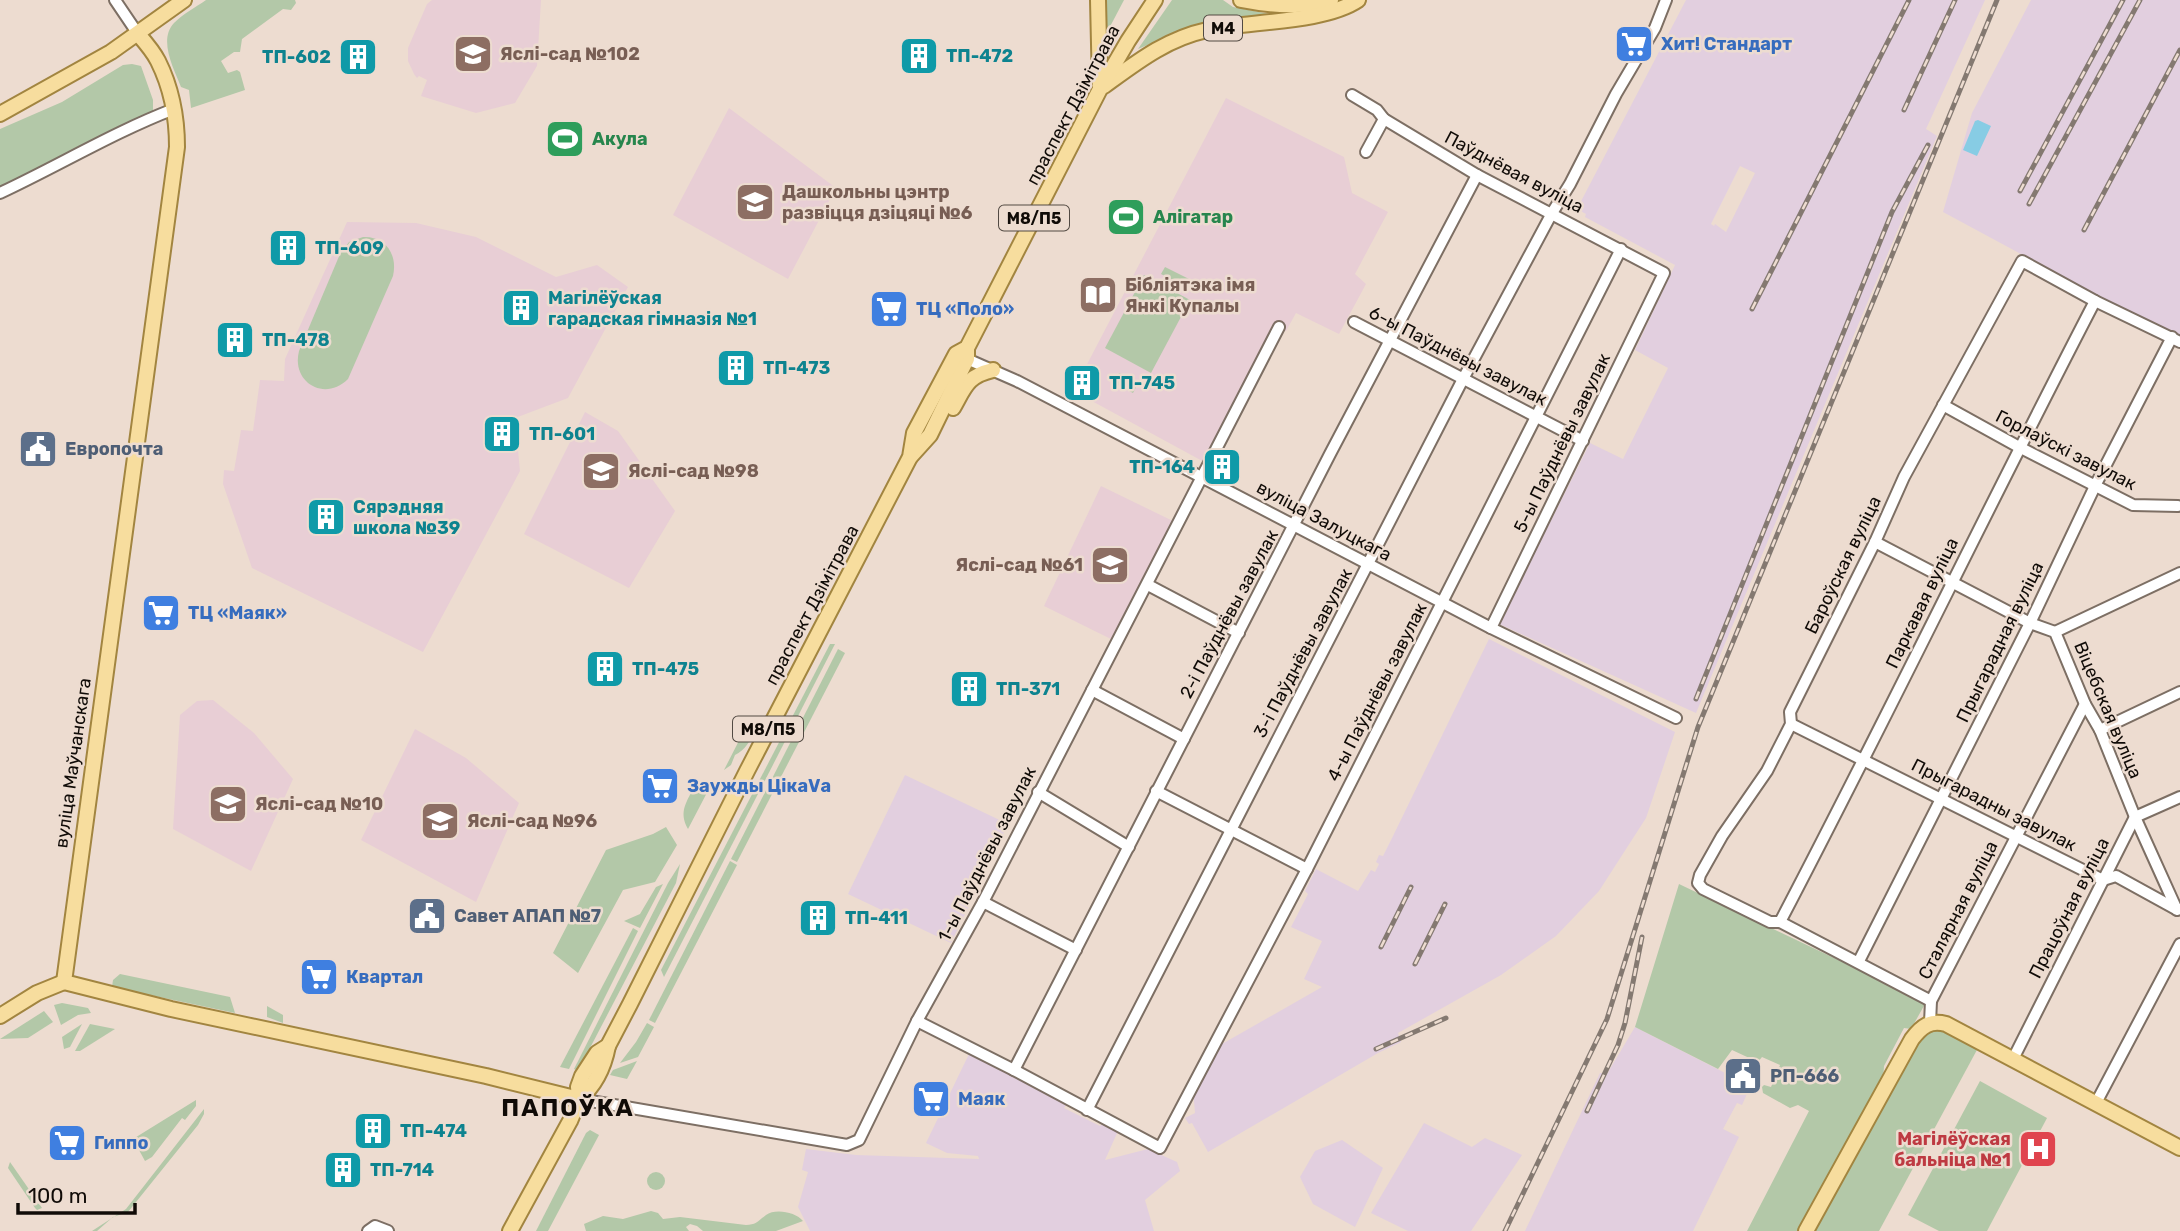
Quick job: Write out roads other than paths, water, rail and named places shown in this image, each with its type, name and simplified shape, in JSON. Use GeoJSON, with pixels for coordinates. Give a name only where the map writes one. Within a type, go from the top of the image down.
{"type":"FeatureCollection","features":[{"type":"Feature","properties":{"kind":"main road"},"geometry":{"type":"LineString","coordinates":[[0,114],[111,52],[184,0]]}},
{"type":"Feature","properties":{"kind":"main road"},"geometry":{"type":"LineString","coordinates":[[1098,0],[1100,89]]}},
{"type":"Feature","properties":{"kind":"main road","name":"праспект Дзімітрава"},"geometry":{"type":"LineString","coordinates":[[510,1231],[579,1098],[578,1087],[582,1076],[597,1053],[608,1046],[910,457],[914,433],[963,354],[1100,89],[1155,0]]}},
{"type":"Feature","properties":{"kind":"main road","name":"М4"},"geometry":{"type":"LineString","coordinates":[[1241,0],[1273,6],[1331,0]]}},
{"type":"Feature","properties":{"kind":"main road","name":"М4"},"geometry":{"type":"LineString","coordinates":[[1100,89],[1152,51],[1206,30],[1328,13],[1348,7],[1358,0]]}},
{"type":"Feature","properties":{"kind":"main road","name":"вуліца Маўчанскага"},"geometry":{"type":"LineString","coordinates":[[64,982],[177,147],[174,109],[158,60],[138,34]]}},
{"type":"Feature","properties":{"kind":"main road"},"geometry":{"type":"LineString","coordinates":[[930,435],[963,354]]}},
{"type":"Feature","properties":{"kind":"main road"},"geometry":{"type":"LineString","coordinates":[[910,457],[930,435],[941,428],[972,377],[977,373],[993,370]]}},
{"type":"Feature","properties":{"kind":"main road"},"geometry":{"type":"LineString","coordinates":[[0,1016],[37,993],[64,982],[182,1011],[579,1098]]}},
{"type":"Feature","properties":{"kind":"main road"},"geometry":{"type":"LineString","coordinates":[[1806,1231],[1912,1039],[1920,1029],[1930,1023],[1946,1024],[2180,1148]]}},
{"type":"Feature","properties":{"kind":"main road"},"geometry":{"type":"LineString","coordinates":[[549,1091],[562,1105],[561,1136]]}},
{"type":"Feature","properties":{"kind":"street"},"geometry":{"type":"LineString","coordinates":[[115,0],[138,34]]}},
{"type":"Feature","properties":{"kind":"street","name":"3-і Паўднёвы завулак"},"geometry":{"type":"LineString","coordinates":[[1087,1110],[1463,379],[1616,94],[1655,28],[1666,0]]}},
{"type":"Feature","properties":{"kind":"street","name":"Паўднёвая вуліца"},"geometry":{"type":"LineString","coordinates":[[1352,94],[1377,110],[1384,119],[1477,175],[1664,273]]}},
{"type":"Feature","properties":{"kind":"street"},"geometry":{"type":"LineString","coordinates":[[0,193],[147,119],[174,109]]}},
{"type":"Feature","properties":{"kind":"street"},"geometry":{"type":"LineString","coordinates":[[1366,152],[1384,119]]}},
{"type":"Feature","properties":{"kind":"street","name":"2-і Паўднёвы завулак"},"geometry":{"type":"LineString","coordinates":[[1014,1070],[1477,175]]}},
{"type":"Feature","properties":{"kind":"street","name":"4-ы Паўднёвы завулак"},"geometry":{"type":"LineString","coordinates":[[1087,1110],[1160,1148],[1307,869],[1621,249]]}},
{"type":"Feature","properties":{"kind":"street","name":"Бароўская вуліца"},"geometry":{"type":"LineString","coordinates":[[1780,922],[1770,922],[1703,889],[1698,883],[1700,874],[1721,836],[1767,771],[1791,724],[1790,712],[1875,542],[1904,477],[2022,261],[2095,301]]}},
{"type":"Feature","properties":{"kind":"street","name":"5-ы Паўднёвы завулак"},"geometry":{"type":"LineString","coordinates":[[1491,628],[1664,273]]}},
{"type":"Feature","properties":{"kind":"street"},"geometry":{"type":"LineString","coordinates":[[2095,301],[2176,340]]}},
{"type":"Feature","properties":{"kind":"street","name":"Паркавая вуліца"},"geometry":{"type":"LineString","coordinates":[[1780,922],[1865,760],[2019,447],[2095,301]]}},
{"type":"Feature","properties":{"kind":"street","name":"6-ы Паўднёвы завулак"},"geometry":{"type":"LineString","coordinates":[[1354,322],[1583,441]]}},
{"type":"Feature","properties":{"kind":"street","name":"1-ы Паўднёвы завулак"},"geometry":{"type":"LineString","coordinates":[[579,1098],[618,1107],[847,1145],[859,1140],[918,1021],[1149,585],[1279,327]]}},
{"type":"Feature","properties":{"kind":"street","name":"Прыгарадная вуліца"},"geometry":{"type":"LineString","coordinates":[[1860,961],[2030,623],[2096,484],[2176,340]]}},
{"type":"Feature","properties":{"kind":"street","name":"вуліца Залуцкага"},"geometry":{"type":"LineString","coordinates":[[963,354],[1491,628],[1676,718]]}},
{"type":"Feature","properties":{"kind":"street","name":"Горлаўскі завулак"},"geometry":{"type":"LineString","coordinates":[[1943,405],[2133,505],[2179,506]]}},
{"type":"Feature","properties":{"kind":"street","name":"Віцебская вуліца"},"geometry":{"type":"LineString","coordinates":[[1875,542],[2030,623],[2055,632],[2135,817],[2179,910]]}},
{"type":"Feature","properties":{"kind":"street"},"geometry":{"type":"LineString","coordinates":[[2055,632],[2180,573]]}},
{"type":"Feature","properties":{"kind":"street"},"geometry":{"type":"LineString","coordinates":[[1149,585],[1239,633]]}},
{"type":"Feature","properties":{"kind":"street"},"geometry":{"type":"LineString","coordinates":[[1092,690],[1184,739]]}},
{"type":"Feature","properties":{"kind":"street"},"geometry":{"type":"LineString","coordinates":[[2099,730],[2180,692]]}},
{"type":"Feature","properties":{"kind":"street","name":"Сталярная вуліца"},"geometry":{"type":"LineString","coordinates":[[1930,1023],[1931,1001],[2085,704]]}},
{"type":"Feature","properties":{"kind":"street","name":"Прыгарадны завулак"},"geometry":{"type":"LineString","coordinates":[[1791,724],[2103,880],[2116,876],[2179,910]]}},
{"type":"Feature","properties":{"kind":"street"},"geometry":{"type":"LineString","coordinates":[[1156,791],[1307,869]]}},
{"type":"Feature","properties":{"kind":"street"},"geometry":{"type":"LineString","coordinates":[[1038,792],[1129,847]]}},
{"type":"Feature","properties":{"kind":"street"},"geometry":{"type":"LineString","coordinates":[[2135,817],[2180,797]]}},
{"type":"Feature","properties":{"kind":"street","name":"Працоўная вуліца"},"geometry":{"type":"LineString","coordinates":[[2013,1059],[2135,817]]}},
{"type":"Feature","properties":{"kind":"street"},"geometry":{"type":"LineString","coordinates":[[983,902],[1076,950]]}},
{"type":"Feature","properties":{"kind":"street"},"geometry":{"type":"LineString","coordinates":[[1780,922],[1860,961],[1931,1001]]}},
{"type":"Feature","properties":{"kind":"street"},"geometry":{"type":"LineString","coordinates":[[2096,1103],[2180,944]]}},
{"type":"Feature","properties":{"kind":"street"},"geometry":{"type":"LineString","coordinates":[[918,1021],[1087,1110]]}},
{"type":"Feature","properties":{"kind":"street"},"geometry":{"type":"LineString","coordinates":[[368,1231],[375,1226],[388,1231]]}},
{"type":"Feature","properties":{"kind":"water"},"geometry":{"type":"Polygon","coordinates":[[[1975,121],[1991,126],[1977,156],[1963,150],[1975,121]]]}},
{"type":"Feature","properties":{"kind":"railway"},"geometry":{"type":"LineString","coordinates":[[1752,309],[1909,0]]}},
{"type":"Feature","properties":{"kind":"railway"},"geometry":{"type":"LineString","coordinates":[[1904,110],[1955,0]]}},
{"type":"Feature","properties":{"kind":"railway"},"geometry":{"type":"LineString","coordinates":[[1505,1231],[1607,1019],[1698,727],[1997,0]]}},
{"type":"Feature","properties":{"kind":"railway"},"geometry":{"type":"LineString","coordinates":[[2020,191],[2123,0]]}},
{"type":"Feature","properties":{"kind":"railway"},"geometry":{"type":"LineString","coordinates":[[2029,204],[2140,0]]}},
{"type":"Feature","properties":{"kind":"railway"},"geometry":{"type":"LineString","coordinates":[[2084,230],[2180,50]]}},
{"type":"Feature","properties":{"kind":"railway"},"geometry":{"type":"LineString","coordinates":[[1696,699],[1892,212],[1928,145]]}},
{"type":"Feature","properties":{"kind":"railway"},"geometry":{"type":"LineString","coordinates":[[1381,947],[1411,887]]}},
{"type":"Feature","properties":{"kind":"railway"},"geometry":{"type":"LineString","coordinates":[[1415,964],[1445,904]]}},
{"type":"Feature","properties":{"kind":"railway"},"geometry":{"type":"LineString","coordinates":[[1587,1111],[1618,1045],[1625,1023],[1642,937]]}},
{"type":"Feature","properties":{"kind":"railway"},"geometry":{"type":"LineString","coordinates":[[1376,1049],[1446,1018]]}},
{"type":"Feature","properties":{"kind":"place","name":"Хит! Стандарт"},"geometry":{"type":"Point","coordinates":[1634,44]}},
{"type":"Feature","properties":{"kind":"place","name":"Яслі-сад №102"},"geometry":{"type":"Point","coordinates":[473,54]}},
{"type":"Feature","properties":{"kind":"place","name":"ТП-472"},"geometry":{"type":"Point","coordinates":[919,56]}},
{"type":"Feature","properties":{"kind":"place","name":"ТП-602"},"geometry":{"type":"Point","coordinates":[358,57]}},
{"type":"Feature","properties":{"kind":"place","name":"Акула"},"geometry":{"type":"Point","coordinates":[565,139]}},
{"type":"Feature","properties":{"kind":"place","name":"Дашкольны цэнтр развіцця дзіцяці №6"},"geometry":{"type":"Point","coordinates":[755,202]}},
{"type":"Feature","properties":{"kind":"place","name":"Алігатар"},"geometry":{"type":"Point","coordinates":[1126,217]}},
{"type":"Feature","properties":{"kind":"place","name":"ТП-609"},"geometry":{"type":"Point","coordinates":[288,248]}},
{"type":"Feature","properties":{"kind":"place","name":"Бібліятэка імя Янкі Купалы"},"geometry":{"type":"Point","coordinates":[1098,295]}},
{"type":"Feature","properties":{"kind":"place","name":"Магілёўская гарадская гімназія №1"},"geometry":{"type":"Point","coordinates":[521,308]}},
{"type":"Feature","properties":{"kind":"place","name":"ТЦ «Поло»"},"geometry":{"type":"Point","coordinates":[889,309]}},
{"type":"Feature","properties":{"kind":"place","name":"ТП-478"},"geometry":{"type":"Point","coordinates":[235,340]}},
{"type":"Feature","properties":{"kind":"place","name":"ТП-473"},"geometry":{"type":"Point","coordinates":[736,368]}},
{"type":"Feature","properties":{"kind":"place","name":"ТП-745"},"geometry":{"type":"Point","coordinates":[1082,383]}},
{"type":"Feature","properties":{"kind":"place","name":"ТП-601"},"geometry":{"type":"Point","coordinates":[502,434]}},
{"type":"Feature","properties":{"kind":"place","name":"Европочта"},"geometry":{"type":"Point","coordinates":[38,449]}},
{"type":"Feature","properties":{"kind":"place","name":"ТП-164"},"geometry":{"type":"Point","coordinates":[1222,467]}},
{"type":"Feature","properties":{"kind":"place","name":"Яслі-сад №98"},"geometry":{"type":"Point","coordinates":[601,471]}},
{"type":"Feature","properties":{"kind":"place","name":"Сярэдняя школа №39"},"geometry":{"type":"Point","coordinates":[326,517]}},
{"type":"Feature","properties":{"kind":"place","name":"Яслі-сад №61"},"geometry":{"type":"Point","coordinates":[1110,565]}},
{"type":"Feature","properties":{"kind":"place","name":"ТЦ «Маяк»"},"geometry":{"type":"Point","coordinates":[161,613]}},
{"type":"Feature","properties":{"kind":"place","name":"ТП-475"},"geometry":{"type":"Point","coordinates":[605,669]}},
{"type":"Feature","properties":{"kind":"place","name":"ТП-371"},"geometry":{"type":"Point","coordinates":[969,689]}},
{"type":"Feature","properties":{"kind":"place","name":"Заужды ЦікаVа"},"geometry":{"type":"Point","coordinates":[660,786]}},
{"type":"Feature","properties":{"kind":"place","name":"Яслі-сад №10"},"geometry":{"type":"Point","coordinates":[228,804]}},
{"type":"Feature","properties":{"kind":"place","name":"Яслі-сад №96"},"geometry":{"type":"Point","coordinates":[440,821]}},
{"type":"Feature","properties":{"kind":"place","name":"Савет АПАП №7"},"geometry":{"type":"Point","coordinates":[427,916]}},
{"type":"Feature","properties":{"kind":"place","name":"ТП-411"},"geometry":{"type":"Point","coordinates":[818,918]}},
{"type":"Feature","properties":{"kind":"place","name":"Квартал"},"geometry":{"type":"Point","coordinates":[319,977]}},
{"type":"Feature","properties":{"kind":"place","name":"РП-666"},"geometry":{"type":"Point","coordinates":[1743,1076]}},
{"type":"Feature","properties":{"kind":"place","name":"Маяк"},"geometry":{"type":"Point","coordinates":[931,1099]}},
{"type":"Feature","properties":{"kind":"place","name":"ТП-474"},"geometry":{"type":"Point","coordinates":[373,1131]}},
{"type":"Feature","properties":{"kind":"place","name":"Гиппо"},"geometry":{"type":"Point","coordinates":[67,1143]}},
{"type":"Feature","properties":{"kind":"place","name":"Магілёўская бальніца №1"},"geometry":{"type":"Point","coordinates":[2038,1149]}},
{"type":"Feature","properties":{"kind":"place","name":"ТП-714"},"geometry":{"type":"Point","coordinates":[343,1170]}},
{"type":"Feature","properties":{"kind":"district","name":"ПАПОЎКА"},"geometry":{"type":"Point","coordinates":[568,1108]}}]}
